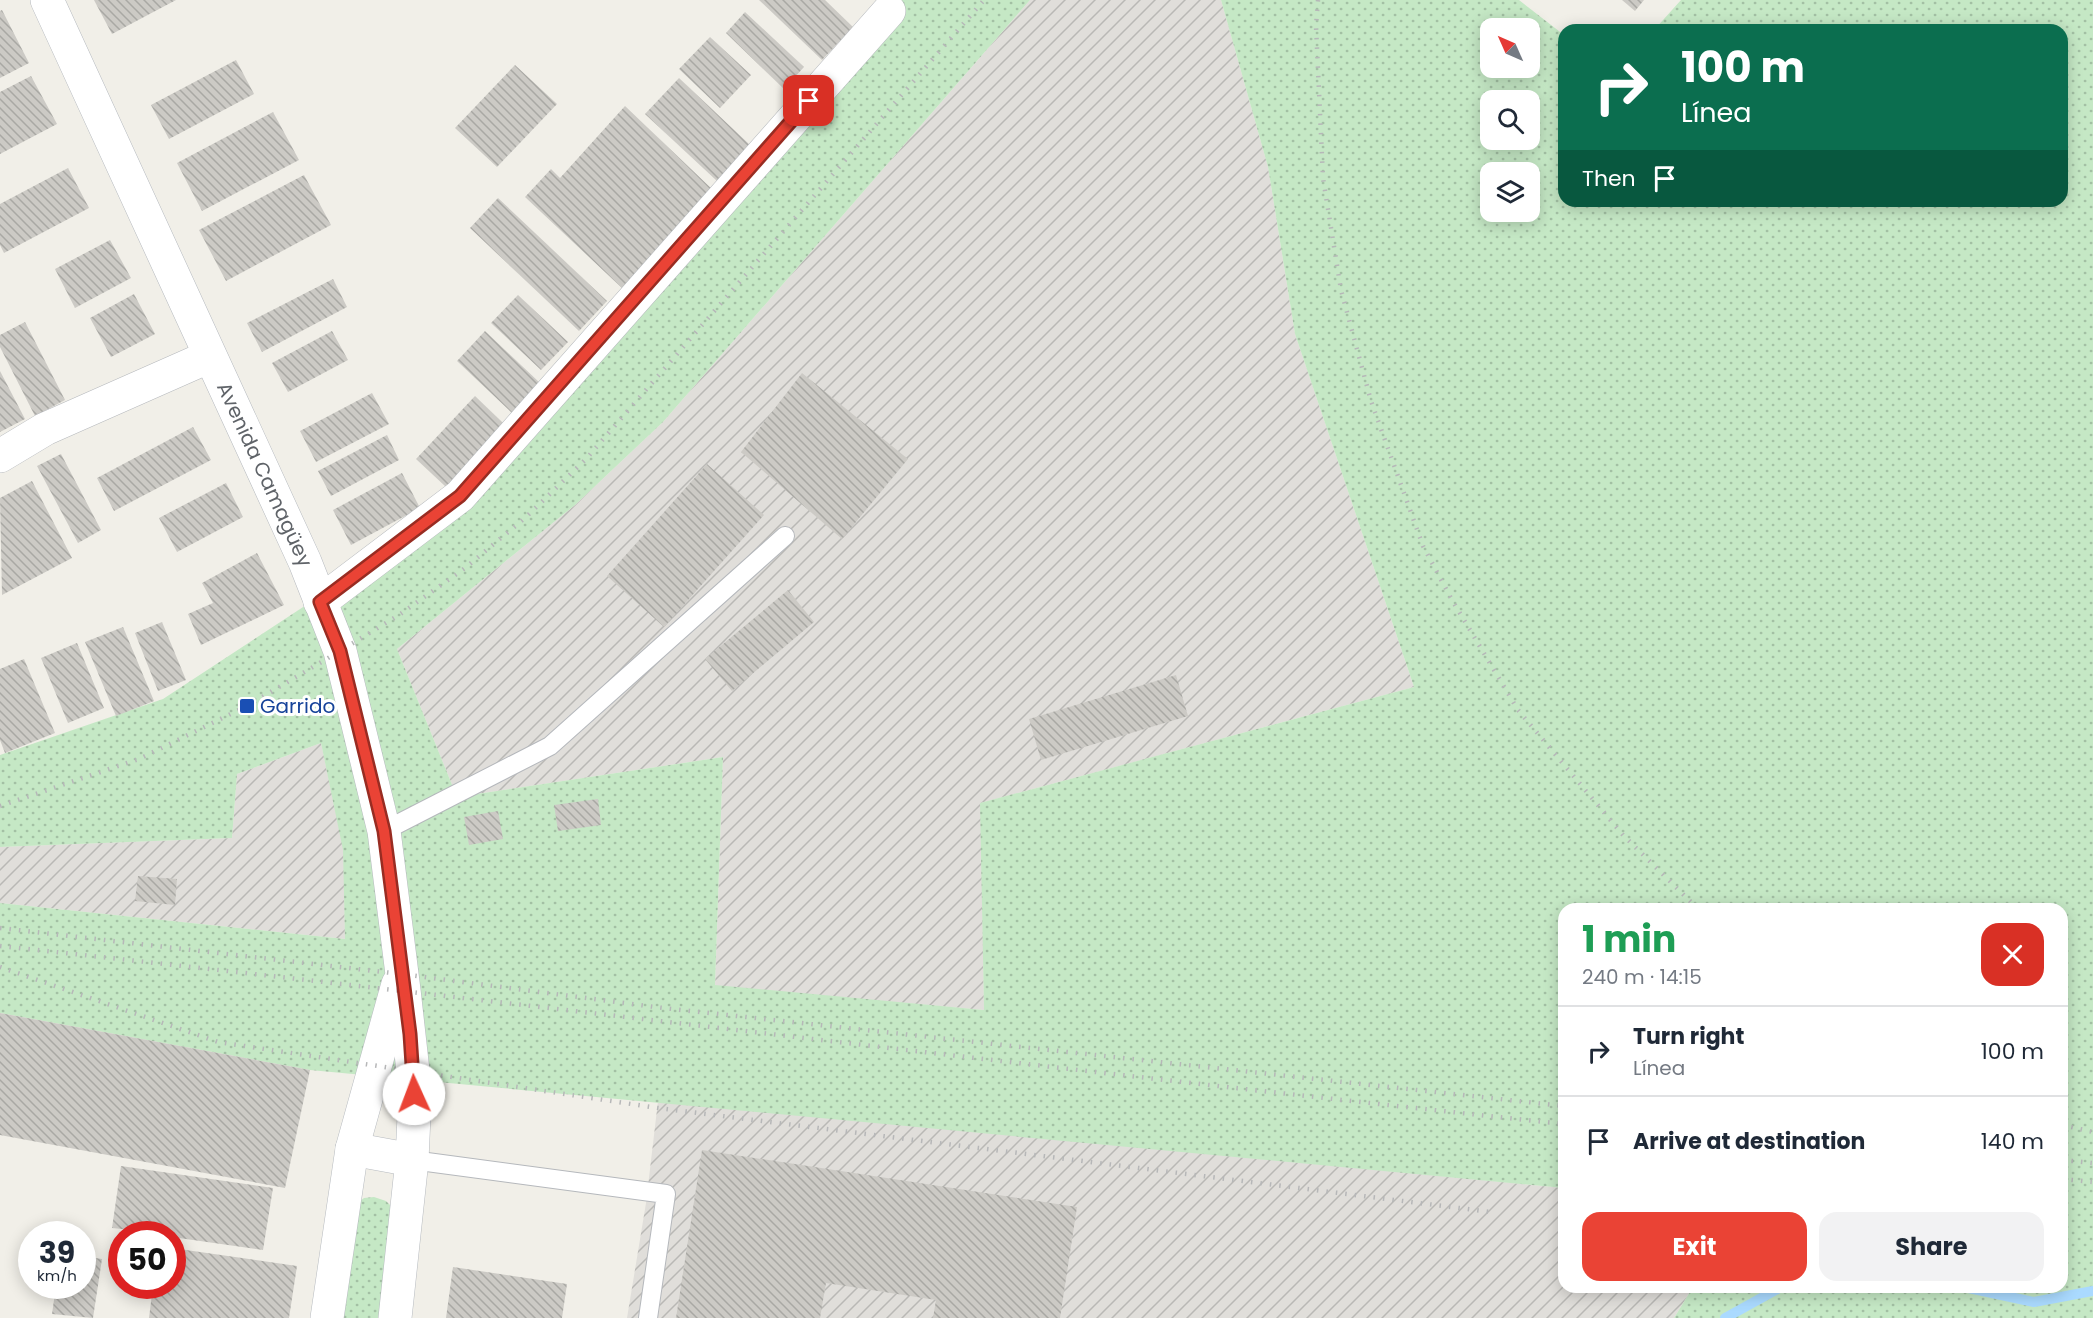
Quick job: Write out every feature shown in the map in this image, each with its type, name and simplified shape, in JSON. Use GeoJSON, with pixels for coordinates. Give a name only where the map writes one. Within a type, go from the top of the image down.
{"type":"FeatureCollection","features":[{"type":"Feature","properties":{"kind":"main road","name":"Avenida Camagüey"},"geometry":{"type":"LineString","coordinates":[[47,0],[208,357],[305,562],[340,651],[384,831],[413,1071],[412,1160],[395,1318]]}},
{"type":"Feature","properties":{"kind":"main road"},"geometry":{"type":"LineString","coordinates":[[320,602],[460,496],[889,11]]}},
{"type":"Feature","properties":{"kind":"main road"},"geometry":{"type":"LineString","coordinates":[[0,456],[45,429],[208,357]]}},
{"type":"Feature","properties":{"kind":"main road","name":"Avenida Camagüey"},"geometry":{"type":"LineString","coordinates":[[327,1318],[352,1149],[401,974]]}},
{"type":"Feature","properties":{"kind":"main road"},"geometry":{"type":"LineString","coordinates":[[352,1149],[412,1160]]}},
{"type":"Feature","properties":{"kind":"lane"},"geometry":{"type":"LineString","coordinates":[[384,831],[550,746],[785,536]]}},
{"type":"Feature","properties":{"kind":"lane"},"geometry":{"type":"LineString","coordinates":[[412,1160],[666,1194],[648,1318]]}},
{"type":"Feature","properties":{"kind":"shaded area"},"geometry":{"type":"Polygon","coordinates":[[[1030,0],[1221,0],[1268,167],[1295,334],[1414,687],[981,803],[984,1010],[715,986],[723,757],[457,797],[397,649],[575,505],[663,422],[1030,0]]]}},
{"type":"Feature","properties":{"kind":"shaded area"},"geometry":{"type":"Polygon","coordinates":[[[321,743],[344,850],[345,939],[0,903],[0,847],[232,838],[237,774],[321,743]]]}},
{"type":"Feature","properties":{"kind":"shaded area"},"geometry":{"type":"Polygon","coordinates":[[[658,1101],[1558,1187],[1558,1293],[1689,1293],[1674,1318],[627,1318],[646,1203],[658,1101]]]}},
{"type":"Feature","properties":{"kind":"green space"},"geometry":{"type":"Polygon","coordinates":[[[899,0],[1030,0],[663,422],[575,505],[397,649],[457,797],[723,757],[715,985],[984,1010],[980,803],[1414,687],[1295,334],[1268,167],[1221,0],[1519,0],[1558,30],[1558,207],[2068,207],[2068,24],[1659,24],[1681,0],[2093,0],[2093,1318],[1674,1318],[1689,1293],[2068,1293],[2068,903],[1558,903],[1558,1187],[310,1070],[0,1013],[0,903],[345,939],[343,850],[321,743],[237,774],[232,838],[0,847],[0,755],[163,699],[457,506],[899,0]]]}},
{"type":"Feature","properties":{"kind":"green space"},"geometry":{"type":"Polygon","coordinates":[[[374,1197],[386,1201],[394,1209],[380,1318],[341,1318],[355,1205],[364,1198],[374,1197]]]}},
{"type":"Feature","properties":{"kind":"building"},"geometry":{"type":"Polygon","coordinates":[[[94,0],[176,0],[112,34],[94,0]]]}},
{"type":"Feature","properties":{"kind":"building"},"geometry":{"type":"Polygon","coordinates":[[[759,0],[825,0],[853,27],[822,60],[759,0]]]}},
{"type":"Feature","properties":{"kind":"building"},"geometry":{"type":"Polygon","coordinates":[[[1622,0],[1644,0],[1635,11],[1622,0]]]}},
{"type":"Feature","properties":{"kind":"building"},"geometry":{"type":"Polygon","coordinates":[[[2,10],[29,63],[0,78],[0,11],[2,10]]]}},
{"type":"Feature","properties":{"kind":"building"},"geometry":{"type":"Polygon","coordinates":[[[745,12],[804,67],[784,89],[726,33],[745,12]]]}},
{"type":"Feature","properties":{"kind":"building"},"geometry":{"type":"Polygon","coordinates":[[[710,37],[751,75],[720,108],[679,69],[710,37]]]}},
{"type":"Feature","properties":{"kind":"building"},"geometry":{"type":"Polygon","coordinates":[[[236,60],[254,94],[169,139],[151,105],[236,60]]]}},
{"type":"Feature","properties":{"kind":"building"},"geometry":{"type":"Polygon","coordinates":[[[515,65],[557,104],[497,167],[455,128],[515,65]]]}},
{"type":"Feature","properties":{"kind":"building"},"geometry":{"type":"Polygon","coordinates":[[[31,76],[57,124],[0,154],[0,92],[31,76]]]}},
{"type":"Feature","properties":{"kind":"building"},"geometry":{"type":"Polygon","coordinates":[[[679,78],[750,145],[717,181],[645,114],[679,78]]]}},
{"type":"Feature","properties":{"kind":"building"},"geometry":{"type":"Polygon","coordinates":[[[625,106],[714,191],[622,288],[525,197],[551,169],[560,178],[625,106]]]}},
{"type":"Feature","properties":{"kind":"building"},"geometry":{"type":"Polygon","coordinates":[[[273,112],[299,160],[202,211],[177,163],[273,112]]]}},
{"type":"Feature","properties":{"kind":"building"},"geometry":{"type":"Polygon","coordinates":[[[68,168],[89,208],[4,253],[0,245],[0,204],[68,168]]]}},
{"type":"Feature","properties":{"kind":"building"},"geometry":{"type":"Polygon","coordinates":[[[304,175],[331,225],[226,281],[199,230],[304,175]]]}},
{"type":"Feature","properties":{"kind":"building"},"geometry":{"type":"Polygon","coordinates":[[[498,198],[607,301],[579,331],[470,228],[498,198]]]}},
{"type":"Feature","properties":{"kind":"building"},"geometry":{"type":"Polygon","coordinates":[[[110,240],[131,278],[75,308],[55,269],[110,240]]]}},
{"type":"Feature","properties":{"kind":"building"},"geometry":{"type":"Polygon","coordinates":[[[333,279],[347,307],[262,352],[247,323],[333,279]]]}},
{"type":"Feature","properties":{"kind":"building"},"geometry":{"type":"Polygon","coordinates":[[[134,294],[155,334],[111,357],[90,318],[134,294]]]}},
{"type":"Feature","properties":{"kind":"building"},"geometry":{"type":"Polygon","coordinates":[[[518,295],[568,342],[541,370],[491,323],[518,295]]]}},
{"type":"Feature","properties":{"kind":"building"},"geometry":{"type":"Polygon","coordinates":[[[25,322],[65,400],[35,416],[0,347],[0,335],[25,322]]]}},
{"type":"Feature","properties":{"kind":"building"},"geometry":{"type":"Polygon","coordinates":[[[332,331],[348,360],[288,392],[272,363],[332,331]]]}},
{"type":"Feature","properties":{"kind":"building"},"geometry":{"type":"Polygon","coordinates":[[[485,331],[540,383],[512,413],[457,361],[485,331]]]}},
{"type":"Feature","properties":{"kind":"building"},"geometry":{"type":"Polygon","coordinates":[[[0,371],[25,419],[0,432],[0,371]]]}},
{"type":"Feature","properties":{"kind":"building"},"geometry":{"type":"Polygon","coordinates":[[[802,373],[908,459],[842,539],[741,452],[802,373]]]}},
{"type":"Feature","properties":{"kind":"building"},"geometry":{"type":"Polygon","coordinates":[[[372,393],[389,424],[316,462],[300,431],[372,393]]]}},
{"type":"Feature","properties":{"kind":"building"},"geometry":{"type":"Polygon","coordinates":[[[475,396],[505,425],[446,487],[416,459],[475,396]]]}},
{"type":"Feature","properties":{"kind":"building"},"geometry":{"type":"Polygon","coordinates":[[[193,427],[211,460],[114,511],[97,478],[193,427]]]}},
{"type":"Feature","properties":{"kind":"building"},"geometry":{"type":"Polygon","coordinates":[[[387,435],[399,460],[331,496],[318,471],[387,435]]]}},
{"type":"Feature","properties":{"kind":"building"},"geometry":{"type":"Polygon","coordinates":[[[61,454],[101,530],[78,543],[37,466],[61,454]]]}},
{"type":"Feature","properties":{"kind":"building"},"geometry":{"type":"Polygon","coordinates":[[[707,464],[764,515],[664,627],[607,576],[707,464]]]}},
{"type":"Feature","properties":{"kind":"building"},"geometry":{"type":"Polygon","coordinates":[[[402,473],[420,508],[351,545],[333,510],[402,473]]]}},
{"type":"Feature","properties":{"kind":"building"},"geometry":{"type":"Polygon","coordinates":[[[32,481],[72,558],[2,595],[0,498],[32,481]]]}},
{"type":"Feature","properties":{"kind":"building"},"geometry":{"type":"Polygon","coordinates":[[[226,483],[243,517],[177,552],[159,518],[226,483]]]}},
{"type":"Feature","properties":{"kind":"building"},"geometry":{"type":"Polygon","coordinates":[[[257,553],[284,605],[201,645],[188,614],[213,603],[202,583],[257,553]]]}},
{"type":"Feature","properties":{"kind":"building"},"geometry":{"type":"Polygon","coordinates":[[[788,590],[814,622],[732,691],[705,659],[788,590]]]}},
{"type":"Feature","properties":{"kind":"building"},"geometry":{"type":"Polygon","coordinates":[[[162,622],[186,680],[158,691],[135,633],[162,622]]]}},
{"type":"Feature","properties":{"kind":"building"},"geometry":{"type":"Polygon","coordinates":[[[123,627],[154,701],[116,716],[85,642],[123,627]]]}},
{"type":"Feature","properties":{"kind":"building"},"geometry":{"type":"Polygon","coordinates":[[[77,643],[104,708],[68,723],[41,658],[77,643]]]}},
{"type":"Feature","properties":{"kind":"building"},"geometry":{"type":"Polygon","coordinates":[[[24,659],[55,733],[5,753],[0,740],[0,669],[24,659]]]}},
{"type":"Feature","properties":{"kind":"building"},"geometry":{"type":"Polygon","coordinates":[[[1176,675],[1188,716],[1041,760],[1029,719],[1176,675]]]}},
{"type":"Feature","properties":{"kind":"building"},"geometry":{"type":"Polygon","coordinates":[[[598,799],[601,825],[558,831],[554,805],[598,799]]]}},
{"type":"Feature","properties":{"kind":"building"},"geometry":{"type":"Polygon","coordinates":[[[498,811],[503,839],[469,845],[464,817],[498,811]]]}},
{"type":"Feature","properties":{"kind":"building"},"geometry":{"type":"Polygon","coordinates":[[[138,876],[177,879],[175,905],[135,901],[138,876]]]}},
{"type":"Feature","properties":{"kind":"building"},"geometry":{"type":"Polygon","coordinates":[[[0,1013],[310,1070],[285,1188],[0,1135],[0,1013]]]}},
{"type":"Feature","properties":{"kind":"building"},"geometry":{"type":"Polygon","coordinates":[[[702,1150],[1077,1207],[1060,1318],[933,1318],[936,1300],[826,1283],[820,1318],[676,1318],[702,1150]]]}},
{"type":"Feature","properties":{"kind":"building"},"geometry":{"type":"Polygon","coordinates":[[[121,1166],[273,1188],[263,1250],[186,1239],[186,1221],[113,1221],[121,1166]]]}},
{"type":"Feature","properties":{"kind":"building"},"geometry":{"type":"Polygon","coordinates":[[[186,1250],[297,1266],[289,1318],[149,1318],[151,1299],[186,1299],[186,1250]]]}},
{"type":"Feature","properties":{"kind":"building"},"geometry":{"type":"Polygon","coordinates":[[[96,1258],[102,1259],[96,1298],[96,1258]]]}},
{"type":"Feature","properties":{"kind":"building"},"geometry":{"type":"Polygon","coordinates":[[[453,1267],[567,1284],[562,1318],[446,1318],[453,1267]]]}},
{"type":"Feature","properties":{"kind":"building"},"geometry":{"type":"Polygon","coordinates":[[[54,1299],[96,1299],[93,1318],[52,1314],[54,1299]]]}},
{"type":"Feature","properties":{"kind":"waterway"},"geometry":{"type":"LineString","coordinates":[[1992,1293],[2034,1302],[2093,1291]]}},
{"type":"Feature","properties":{"kind":"waterway"},"geometry":{"type":"LineString","coordinates":[[1725,1318],[1770,1293]]}},
{"type":"Feature","properties":{"kind":"railway"},"geometry":{"type":"LineString","coordinates":[[0,806],[139,759],[247,706],[399,615],[465,568],[525,518],[586,459],[984,0]]}},
{"type":"Feature","properties":{"kind":"railway"},"geometry":{"type":"LineString","coordinates":[[1318,0],[1316,26],[1323,178],[1341,290],[1371,401],[1423,546],[1452,600],[1518,710],[1623,835],[1692,903]]}},
{"type":"Feature","properties":{"kind":"railway"},"geometry":{"type":"LineString","coordinates":[[0,928],[401,974],[663,1008],[1558,1105]]}},
{"type":"Feature","properties":{"kind":"railway"},"geometry":{"type":"LineString","coordinates":[[0,946],[1558,1123]]}},
{"type":"Feature","properties":{"kind":"railway"},"geometry":{"type":"LineString","coordinates":[[0,967],[218,1042],[658,1108],[1491,1212]]}},
{"type":"Feature","properties":{"kind":"railway"},"geometry":{"type":"LineString","coordinates":[[2068,1126],[2093,1132]]}},
{"type":"Feature","properties":{"kind":"railway"},"geometry":{"type":"LineString","coordinates":[[2068,1161],[2093,1163]]}},
{"type":"Feature","properties":{"kind":"railway"},"geometry":{"type":"LineString","coordinates":[[2068,1180],[2093,1182]]}},
{"type":"Feature","properties":{"kind":"place","name":"Garrido"},"geometry":{"type":"Point","coordinates":[247,706]}},
{"type":"Feature","properties":{"kind":"route"},"geometry":{"type":"LineString","coordinates":[[414,1094],[405,990],[401,974],[384,831],[340,651],[320,602],[460,496],[809,101]]}}]}
